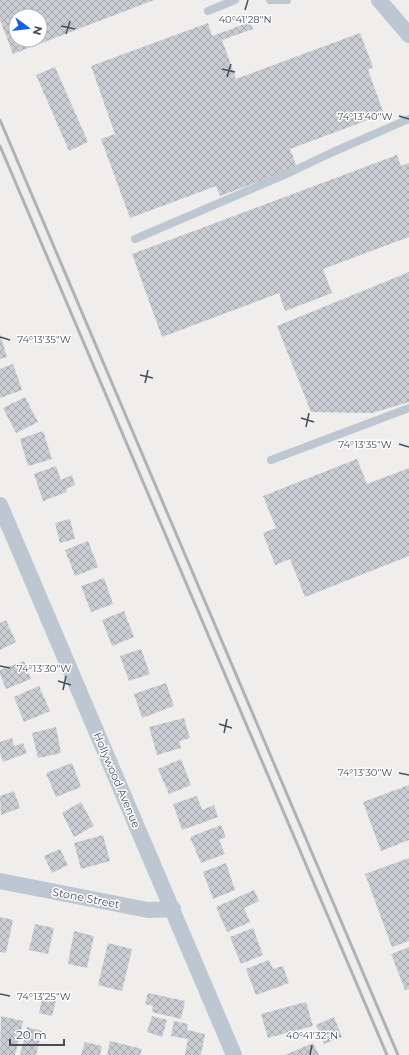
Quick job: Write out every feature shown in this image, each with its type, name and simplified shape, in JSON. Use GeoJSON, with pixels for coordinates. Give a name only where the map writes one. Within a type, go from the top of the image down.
{"type":"FeatureCollection","features":[{"type":"Feature","properties":{"kind":"street"},"geometry":{"type":"LineString","coordinates":[[379,0],[409,35]]}},
{"type":"Feature","properties":{"kind":"street","name":"Hollywood Avenue"},"geometry":{"type":"LineString","coordinates":[[0,505],[234,1055]]}},
{"type":"Feature","properties":{"kind":"street","name":"Stone Street"},"geometry":{"type":"LineString","coordinates":[[0,881],[148,910],[173,909]]}},
{"type":"Feature","properties":{"kind":"lane"},"geometry":{"type":"LineString","coordinates":[[208,11],[235,0]]}},
{"type":"Feature","properties":{"kind":"lane"},"geometry":{"type":"LineString","coordinates":[[270,0],[287,0]]}},
{"type":"Feature","properties":{"kind":"lane"},"geometry":{"type":"LineString","coordinates":[[135,239],[291,172],[409,119]]}},
{"type":"Feature","properties":{"kind":"lane"},"geometry":{"type":"LineString","coordinates":[[271,460],[409,408]]}},
{"type":"Feature","properties":{"kind":"building"},"geometry":{"type":"Polygon","coordinates":[[[0,0],[154,0],[48,41],[48,8],[8,8],[8,41],[0,20],[0,0]]]}},
{"type":"Feature","properties":{"kind":"building"},"geometry":{"type":"Polygon","coordinates":[[[250,22],[253,29],[222,40],[236,79],[360,33],[373,67],[368,70],[384,114],[290,149],[297,167],[220,196],[216,186],[130,218],[101,139],[115,134],[91,66],[208,23],[212,36],[250,22]]]}},
{"type":"Feature","properties":{"kind":"building"},"geometry":{"type":"Polygon","coordinates":[[[11,48],[29,48],[13,54],[11,48]]]}},
{"type":"Feature","properties":{"kind":"building"},"geometry":{"type":"Polygon","coordinates":[[[55,67],[88,142],[69,151],[36,75],[55,67]]]}},
{"type":"Feature","properties":{"kind":"building"},"geometry":{"type":"Polygon","coordinates":[[[397,155],[401,166],[409,163],[409,237],[323,269],[332,293],[285,311],[279,293],[162,337],[132,254],[397,155]]]}},
{"type":"Feature","properties":{"kind":"building"},"geometry":{"type":"Polygon","coordinates":[[[409,272],[409,402],[372,413],[311,412],[277,326],[409,272]]]}},
{"type":"Feature","properties":{"kind":"building"},"geometry":{"type":"Polygon","coordinates":[[[0,334],[7,357],[0,359],[0,334]]]}},
{"type":"Feature","properties":{"kind":"building"},"geometry":{"type":"Polygon","coordinates":[[[13,364],[22,390],[0,398],[0,369],[13,364]]]}},
{"type":"Feature","properties":{"kind":"building"},"geometry":{"type":"Polygon","coordinates":[[[25,397],[38,422],[16,433],[3,408],[25,397]]]}},
{"type":"Feature","properties":{"kind":"building"},"geometry":{"type":"Polygon","coordinates":[[[43,431],[52,459],[28,466],[20,439],[43,431]]]}},
{"type":"Feature","properties":{"kind":"building"},"geometry":{"type":"Polygon","coordinates":[[[357,459],[367,484],[409,468],[409,556],[305,597],[290,559],[275,565],[263,533],[276,528],[263,496],[357,459]]]}},
{"type":"Feature","properties":{"kind":"building"},"geometry":{"type":"Polygon","coordinates":[[[56,466],[61,480],[72,475],[75,485],[66,489],[67,492],[43,501],[34,474],[56,466]]]}},
{"type":"Feature","properties":{"kind":"building"},"geometry":{"type":"Polygon","coordinates":[[[70,519],[75,539],[60,543],[55,523],[70,519]]]}},
{"type":"Feature","properties":{"kind":"building"},"geometry":{"type":"Polygon","coordinates":[[[88,541],[98,567],[75,576],[65,550],[88,541]]]}},
{"type":"Feature","properties":{"kind":"building"},"geometry":{"type":"Polygon","coordinates":[[[104,578],[113,604],[91,612],[81,586],[104,578]]]}},
{"type":"Feature","properties":{"kind":"building"},"geometry":{"type":"Polygon","coordinates":[[[124,611],[134,637],[112,646],[102,620],[124,611]]]}},
{"type":"Feature","properties":{"kind":"building"},"geometry":{"type":"Polygon","coordinates":[[[6,620],[16,642],[0,650],[0,623],[6,620]]]}},
{"type":"Feature","properties":{"kind":"building"},"geometry":{"type":"Polygon","coordinates":[[[141,649],[150,674],[129,681],[120,656],[141,649]]]}},
{"type":"Feature","properties":{"kind":"building"},"geometry":{"type":"Polygon","coordinates":[[[24,661],[31,679],[6,689],[0,674],[0,670],[24,661]]]}},
{"type":"Feature","properties":{"kind":"building"},"geometry":{"type":"Polygon","coordinates":[[[166,683],[174,706],[142,718],[134,694],[166,683]]]}},
{"type":"Feature","properties":{"kind":"building"},"geometry":{"type":"Polygon","coordinates":[[[39,686],[50,711],[24,722],[14,697],[39,686]]]}},
{"type":"Feature","properties":{"kind":"building"},"geometry":{"type":"Polygon","coordinates":[[[184,718],[190,738],[179,741],[181,748],[157,755],[149,727],[184,718]]]}},
{"type":"Feature","properties":{"kind":"building"},"geometry":{"type":"Polygon","coordinates":[[[56,727],[61,753],[38,758],[32,733],[56,727]]]}},
{"type":"Feature","properties":{"kind":"building"},"geometry":{"type":"Polygon","coordinates":[[[12,738],[14,746],[23,743],[27,753],[3,762],[0,752],[0,742],[12,738]]]}},
{"type":"Feature","properties":{"kind":"building"},"geometry":{"type":"Polygon","coordinates":[[[181,759],[191,785],[169,794],[158,769],[181,759]]]}},
{"type":"Feature","properties":{"kind":"building"},"geometry":{"type":"Polygon","coordinates":[[[72,763],[81,787],[56,797],[46,773],[72,763]]]}},
{"type":"Feature","properties":{"kind":"building"},"geometry":{"type":"Polygon","coordinates":[[[409,785],[409,840],[381,851],[363,802],[409,785]]]}},
{"type":"Feature","properties":{"kind":"building"},"geometry":{"type":"Polygon","coordinates":[[[14,791],[20,808],[1,815],[0,796],[14,791]]]}},
{"type":"Feature","properties":{"kind":"building"},"geometry":{"type":"Polygon","coordinates":[[[197,796],[202,810],[214,805],[218,817],[182,830],[173,804],[197,796]]]}},
{"type":"Feature","properties":{"kind":"building"},"geometry":{"type":"Polygon","coordinates":[[[81,802],[94,826],[74,837],[62,813],[81,802]]]}},
{"type":"Feature","properties":{"kind":"building"},"geometry":{"type":"Polygon","coordinates":[[[221,825],[226,837],[219,840],[225,854],[201,863],[190,837],[221,825]]]}},
{"type":"Feature","properties":{"kind":"building"},"geometry":{"type":"Polygon","coordinates":[[[103,835],[110,861],[81,869],[74,843],[103,835]]]}},
{"type":"Feature","properties":{"kind":"building"},"geometry":{"type":"Polygon","coordinates":[[[60,849],[68,865],[52,873],[44,856],[60,849]]]}},
{"type":"Feature","properties":{"kind":"building"},"geometry":{"type":"Polygon","coordinates":[[[409,858],[409,941],[392,947],[365,874],[409,858]]]}},
{"type":"Feature","properties":{"kind":"building"},"geometry":{"type":"Polygon","coordinates":[[[226,863],[235,890],[213,899],[203,872],[226,863]]]}},
{"type":"Feature","properties":{"kind":"building"},"geometry":{"type":"Polygon","coordinates":[[[254,890],[259,901],[244,908],[250,922],[227,932],[216,907],[254,890]]]}},
{"type":"Feature","properties":{"kind":"building"},"geometry":{"type":"Polygon","coordinates":[[[0,917],[13,920],[6,953],[0,952],[0,917]]]}},
{"type":"Feature","properties":{"kind":"building"},"geometry":{"type":"Polygon","coordinates":[[[35,924],[54,928],[48,954],[29,950],[35,924]]]}},
{"type":"Feature","properties":{"kind":"building"},"geometry":{"type":"Polygon","coordinates":[[[253,928],[263,955],[241,964],[230,937],[253,928]]]}},
{"type":"Feature","properties":{"kind":"building"},"geometry":{"type":"Polygon","coordinates":[[[74,931],[94,936],[87,968],[68,964],[74,931]]]}},
{"type":"Feature","properties":{"kind":"building"},"geometry":{"type":"Polygon","coordinates":[[[108,943],[132,949],[122,991],[98,985],[108,943]]]}},
{"type":"Feature","properties":{"kind":"building"},"geometry":{"type":"Polygon","coordinates":[[[409,947],[409,989],[405,990],[391,954],[409,947]]]}},
{"type":"Feature","properties":{"kind":"building"},"geometry":{"type":"Polygon","coordinates":[[[269,960],[273,969],[283,966],[289,983],[256,995],[246,969],[269,960]]]}},
{"type":"Feature","properties":{"kind":"building"},"geometry":{"type":"Polygon","coordinates":[[[148,993],[185,1001],[181,1019],[152,1012],[153,1006],[145,1004],[148,993]]]}},
{"type":"Feature","properties":{"kind":"building"},"geometry":{"type":"Polygon","coordinates":[[[42,998],[56,1001],[52,1016],[39,1013],[42,998]]]}},
{"type":"Feature","properties":{"kind":"building"},"geometry":{"type":"Polygon","coordinates":[[[306,1002],[313,1026],[268,1038],[261,1014],[306,1002]]]}},
{"type":"Feature","properties":{"kind":"building"},"geometry":{"type":"Polygon","coordinates":[[[1,1016],[23,1021],[15,1055],[0,1055],[1,1016]]]}},
{"type":"Feature","properties":{"kind":"building"},"geometry":{"type":"Polygon","coordinates":[[[152,1016],[167,1020],[162,1037],[147,1032],[152,1016]]]}},
{"type":"Feature","properties":{"kind":"building"},"geometry":{"type":"Polygon","coordinates":[[[334,1017],[342,1037],[324,1044],[316,1025],[334,1017]]]}},
{"type":"Feature","properties":{"kind":"building"},"geometry":{"type":"Polygon","coordinates":[[[174,1021],[188,1024],[187,1030],[205,1034],[201,1055],[185,1055],[188,1039],[171,1036],[174,1021]]]}},
{"type":"Feature","properties":{"kind":"building"},"geometry":{"type":"Polygon","coordinates":[[[27,1027],[42,1031],[36,1055],[20,1055],[27,1027]]]}},
{"type":"Feature","properties":{"kind":"building"},"geometry":{"type":"Polygon","coordinates":[[[110,1041],[142,1049],[140,1055],[107,1055],[110,1041]]]}},
{"type":"Feature","properties":{"kind":"building"},"geometry":{"type":"Polygon","coordinates":[[[85,1042],[102,1046],[100,1055],[81,1055],[85,1042]]]}},
{"type":"Feature","properties":{"kind":"building"},"geometry":{"type":"Polygon","coordinates":[[[313,1043],[319,1055],[285,1055],[313,1043]]]}},
{"type":"Feature","properties":{"kind":"railway"},"geometry":{"type":"LineString","coordinates":[[0,120],[398,1055]]}},
{"type":"Feature","properties":{"kind":"railway"},"geometry":{"type":"LineString","coordinates":[[0,146],[387,1055]]}}]}
